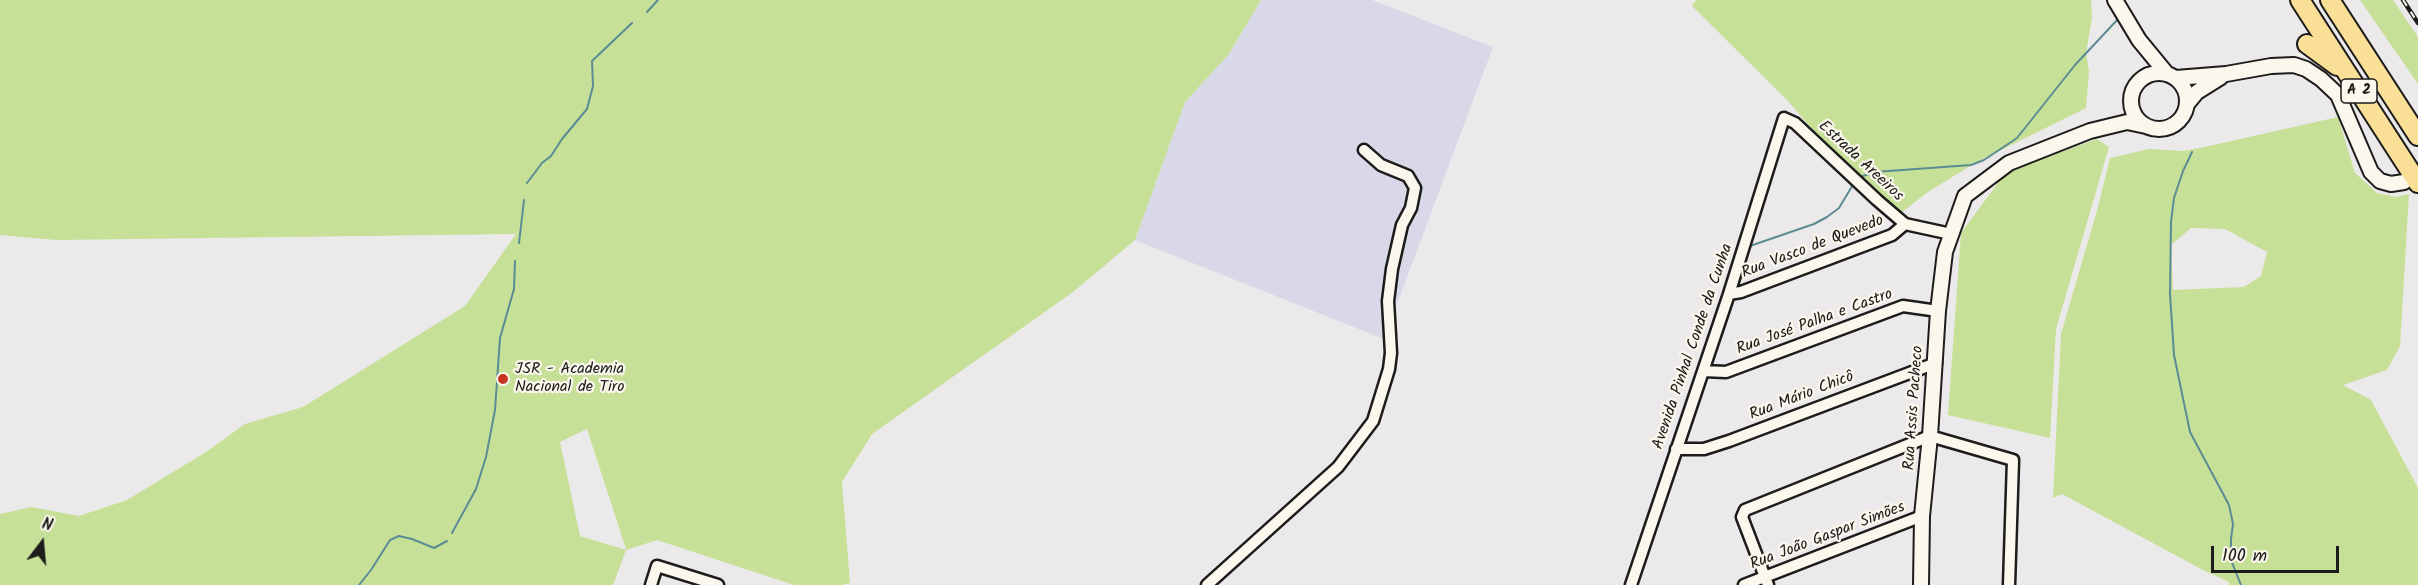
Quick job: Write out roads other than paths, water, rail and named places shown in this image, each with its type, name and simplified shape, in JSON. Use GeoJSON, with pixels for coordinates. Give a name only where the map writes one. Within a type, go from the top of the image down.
{"type":"FeatureCollection","features":[{"type":"Feature","properties":{"kind":"highway","name":"A 2"},"geometry":{"type":"LineString","coordinates":[[2300,0],[2359,91],[2411,182]]}},
{"type":"Feature","properties":{"kind":"highway","name":"A 2"},"geometry":{"type":"LineString","coordinates":[[2330,0],[2418,136]]}},
{"type":"Feature","properties":{"kind":"highway"},"geometry":{"type":"LineString","coordinates":[[2307,44],[2333,61],[2359,91]]}},
{"type":"Feature","properties":{"kind":"street"},"geometry":{"type":"LineString","coordinates":[[2115,0],[2139,40],[2184,87],[2187,104]]}},
{"type":"Feature","properties":{"kind":"street"},"geometry":{"type":"LineString","coordinates":[[2139,40],[2146,62],[2144,78]]}},
{"type":"Feature","properties":{"kind":"street"},"geometry":{"type":"LineString","coordinates":[[2146,126],[2138,120],[2131,100],[2133,90],[2149,74],[2172,76],[2226,74],[2271,66],[2294,65],[2306,69],[2321,79],[2338,95],[2371,172],[2380,182],[2391,184],[2411,182]]}},
{"type":"Feature","properties":{"kind":"street"},"geometry":{"type":"LineString","coordinates":[[2090,131],[2127,122],[2162,129],[2175,124],[2182,118],[2187,104],[2202,88],[2226,74]]}},
{"type":"Feature","properties":{"kind":"street"},"geometry":{"type":"LineString","coordinates":[[2090,131],[2124,110],[2131,100]]}},
{"type":"Feature","properties":{"kind":"street","name":"Estrada Areeiros"},"geometry":{"type":"LineString","coordinates":[[1785,118],[1795,123],[1877,201],[1905,224],[1951,234]]}},
{"type":"Feature","properties":{"kind":"street","name":"Avenida Pinhal Conde da Cunha"},"geometry":{"type":"LineString","coordinates":[[1631,585],[1729,294],[1785,118]]}},
{"type":"Feature","properties":{"kind":"street","name":"Rua Assis Pacheco"},"geometry":{"type":"LineString","coordinates":[[1921,585],[1922,516],[1936,363],[1938,311],[1946,252],[1965,196],[2009,163],[2090,131]]}},
{"type":"Feature","properties":{"kind":"street"},"geometry":{"type":"LineString","coordinates":[[1207,585],[1338,466],[1373,421],[1389,369],[1391,353],[1388,302],[1392,268],[1402,225],[1411,208],[1414,188],[1408,176],[1381,165],[1364,150]]}},
{"type":"Feature","properties":{"kind":"street","name":"Rua Vasco de Quevedo"},"geometry":{"type":"LineString","coordinates":[[1729,294],[1741,292],[1892,235],[1905,224]]}},
{"type":"Feature","properties":{"kind":"street","name":"Rua José Palha e Castro"},"geometry":{"type":"LineString","coordinates":[[1703,371],[1726,372],[1903,306],[1938,311]]}},
{"type":"Feature","properties":{"kind":"street","name":"Rua Mário Chicô"},"geometry":{"type":"LineString","coordinates":[[1676,449],[1704,449],[1729,441],[1936,363]]}},
{"type":"Feature","properties":{"kind":"street"},"geometry":{"type":"LineString","coordinates":[[1766,581],[1742,517],[1745,510],[1930,436],[2013,460],[2009,585]]}},
{"type":"Feature","properties":{"kind":"street","name":"Rua João Gaspar Simões"},"geometry":{"type":"LineString","coordinates":[[1744,585],[1766,581],[1922,516]]}},
{"type":"Feature","properties":{"kind":"street"},"geometry":{"type":"LineString","coordinates":[[651,585],[657,566],[718,585]]}},
{"type":"Feature","properties":{"kind":"waterway"},"geometry":{"type":"LineString","coordinates":[[647,12],[658,0]]}},
{"type":"Feature","properties":{"kind":"waterway"},"geometry":{"type":"LineString","coordinates":[[1860,177],[1875,172],[1971,165],[1984,160],[2017,138],[2075,65],[2119,18]]}},
{"type":"Feature","properties":{"kind":"waterway"},"geometry":{"type":"LineString","coordinates":[[527,183],[587,109],[593,86],[592,61],[632,23]]}},
{"type":"Feature","properties":{"kind":"waterway"},"geometry":{"type":"LineString","coordinates":[[2192,152],[2174,198],[2171,222],[2170,294],[2174,355],[2190,432],[2229,505],[2233,524],[2231,560],[2241,585]]}},
{"type":"Feature","properties":{"kind":"waterway"},"geometry":{"type":"LineString","coordinates":[[1747,247],[1814,224],[1827,217],[1839,208],[1854,183]]}},
{"type":"Feature","properties":{"kind":"waterway"},"geometry":{"type":"LineString","coordinates":[[519,243],[524,200]]}},
{"type":"Feature","properties":{"kind":"waterway"},"geometry":{"type":"LineString","coordinates":[[452,533],[476,489],[486,457],[495,410],[500,338],[514,289],[515,261]]}},
{"type":"Feature","properties":{"kind":"waterway"},"geometry":{"type":"LineString","coordinates":[[359,585],[390,540],[399,536],[434,548],[447,541]]}},
{"type":"Feature","properties":{"kind":"railway"},"geometry":{"type":"LineString","coordinates":[[2403,0],[2418,23]]}},
{"type":"Feature","properties":{"kind":"place","name":"JSR - Academia Nacional de Tiro"},"geometry":{"type":"Point","coordinates":[503,379]}}]}
